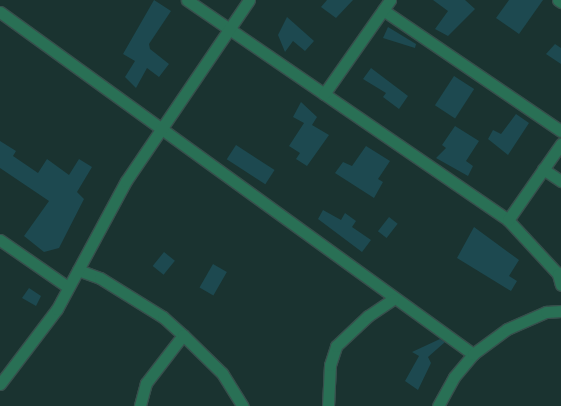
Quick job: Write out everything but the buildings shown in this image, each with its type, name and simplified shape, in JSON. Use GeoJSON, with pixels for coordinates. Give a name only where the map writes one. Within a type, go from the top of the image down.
{"type":"FeatureCollection","features":[{"type":"Feature","properties":{"kind":"street"},"geometry":{"type":"LineString","coordinates":[[187,0],[508,220],[559,273],[561,285]]}},
{"type":"Feature","properties":{"kind":"street"},"geometry":{"type":"LineString","coordinates":[[0,384],[57,309],[126,181],[230,29],[248,0]]}},
{"type":"Feature","properties":{"kind":"street"},"geometry":{"type":"LineString","coordinates":[[324,94],[390,0]]}},
{"type":"Feature","properties":{"kind":"street"},"geometry":{"type":"LineString","coordinates":[[383,10],[561,131]]}},
{"type":"Feature","properties":{"kind":"street"},"geometry":{"type":"LineString","coordinates":[[0,12],[162,127],[393,299],[473,354]]}},
{"type":"Feature","properties":{"kind":"street"},"geometry":{"type":"LineString","coordinates":[[508,220],[561,144]]}},
{"type":"Feature","properties":{"kind":"street"},"geometry":{"type":"LineString","coordinates":[[544,169],[561,181]]}},
{"type":"Feature","properties":{"kind":"street"},"geometry":{"type":"LineString","coordinates":[[0,240],[68,287]]}},
{"type":"Feature","properties":{"kind":"street"},"geometry":{"type":"LineString","coordinates":[[78,270],[100,278],[162,317],[222,373],[243,406]]}},
{"type":"Feature","properties":{"kind":"street"},"geometry":{"type":"LineString","coordinates":[[328,406],[330,365],[336,346],[368,316],[393,299]]}},
{"type":"Feature","properties":{"kind":"street"},"geometry":{"type":"LineString","coordinates":[[438,406],[454,377],[473,354],[507,329],[546,312],[561,311]]}},
{"type":"Feature","properties":{"kind":"street"},"geometry":{"type":"LineString","coordinates":[[140,406],[146,383],[182,335]]}}]}
